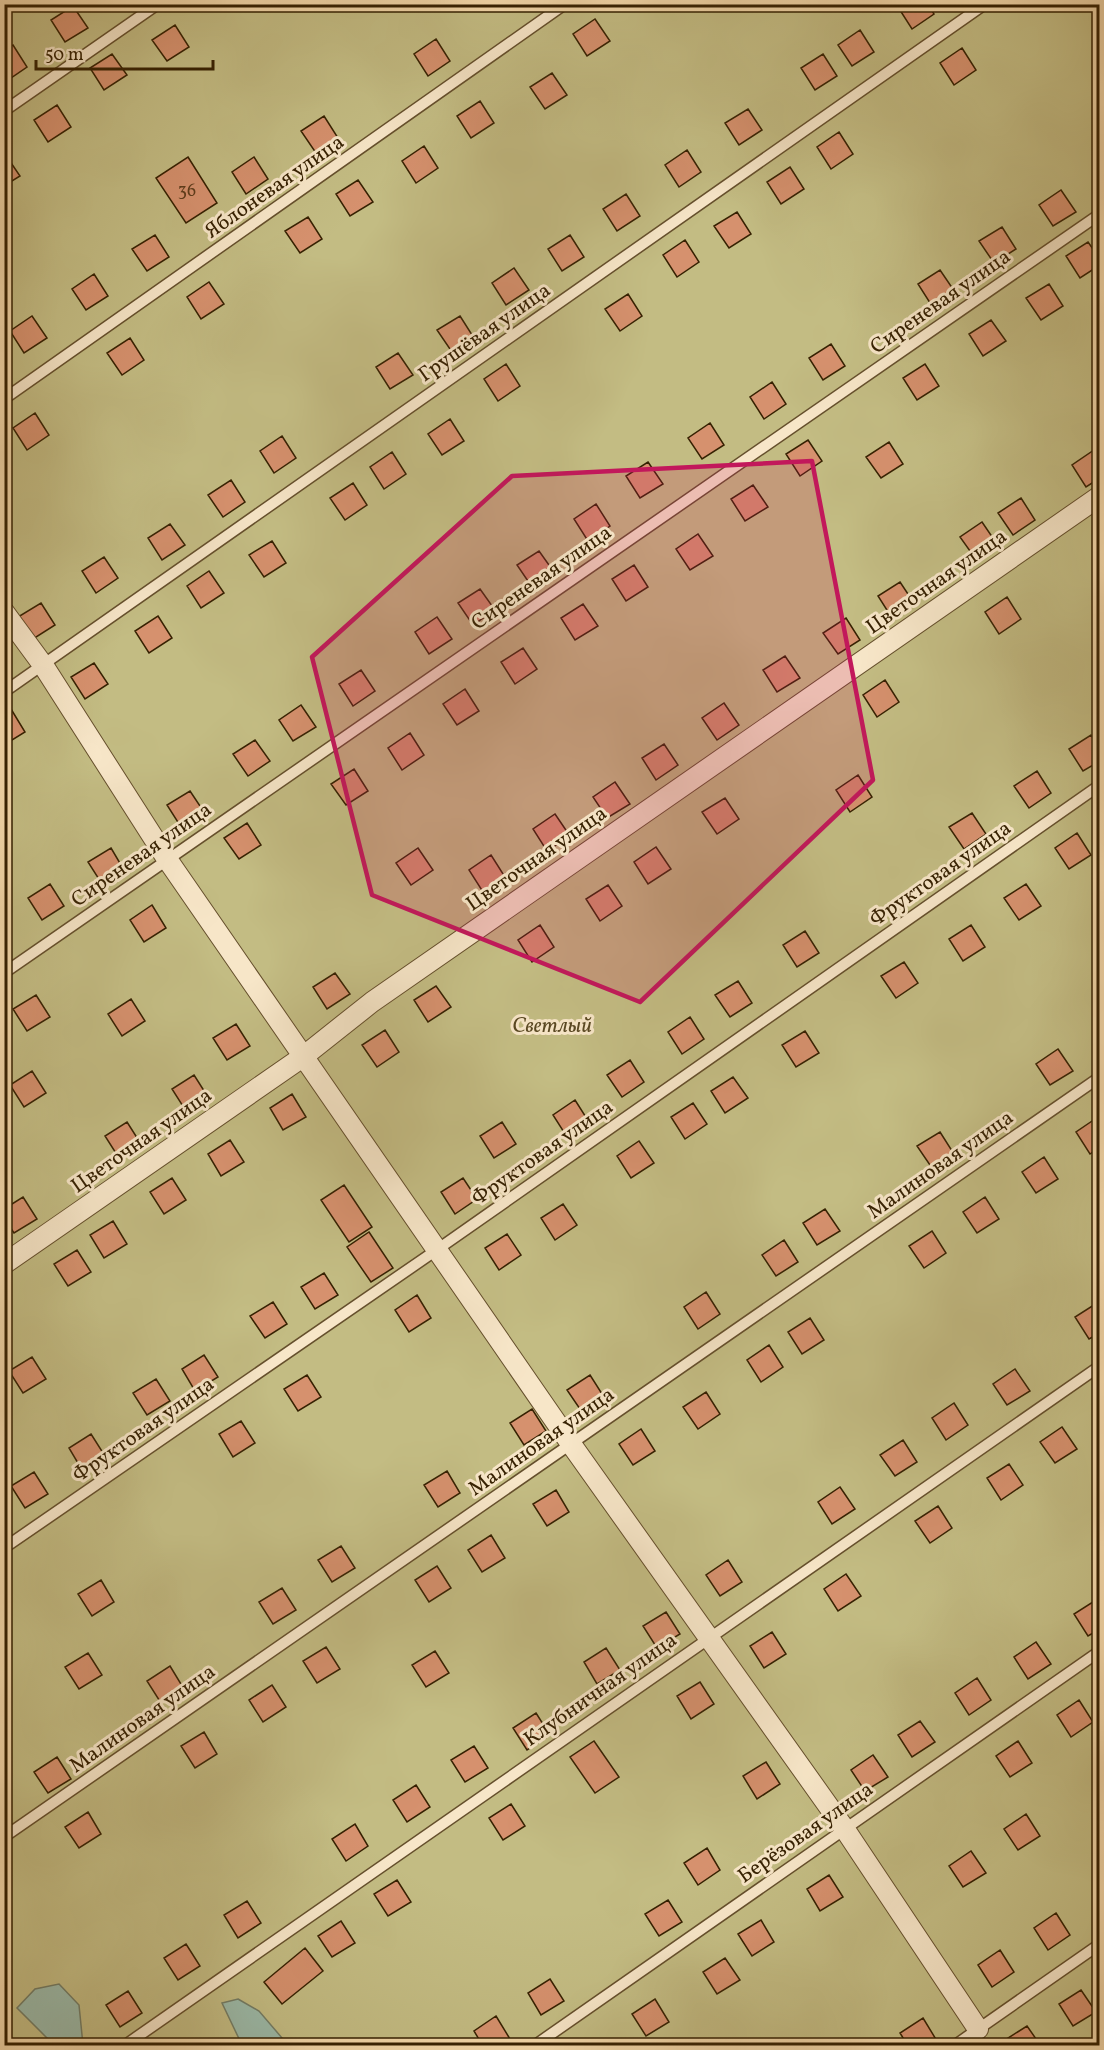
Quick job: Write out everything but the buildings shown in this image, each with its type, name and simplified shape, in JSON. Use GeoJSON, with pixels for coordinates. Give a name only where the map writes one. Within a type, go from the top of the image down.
{"type":"FeatureCollection","features":[{"type":"Feature","properties":{"kind":"street","name":"Цветочная улица"},"geometry":{"type":"LineString","coordinates":[[4,1264],[304,1056],[372,1002],[1100,496]]}},
{"type":"Feature","properties":{"kind":"street"},"geometry":{"type":"LineString","coordinates":[[4,612],[43,665],[167,859],[571,1444],[843,1828],[978,2029]]}},
{"type":"Feature","properties":{"kind":"lane"},"geometry":{"type":"LineString","coordinates":[[4,111],[158,4]]}},
{"type":"Feature","properties":{"kind":"lane","name":"Яблоневая улица"},"geometry":{"type":"LineString","coordinates":[[4,399],[565,4]]}},
{"type":"Feature","properties":{"kind":"lane","name":"Грушёвая улица"},"geometry":{"type":"LineString","coordinates":[[4,692],[985,4]]}},
{"type":"Feature","properties":{"kind":"lane","name":"Сиреневая улица"},"geometry":{"type":"LineString","coordinates":[[4,973],[1100,214]]}},
{"type":"Feature","properties":{"kind":"lane","name":"Фруктовая улица"},"geometry":{"type":"LineString","coordinates":[[4,1548],[438,1249],[1100,785]]}},
{"type":"Feature","properties":{"kind":"lane","name":"Малиновая улица"},"geometry":{"type":"LineString","coordinates":[[4,1837],[1100,1077]]}},
{"type":"Feature","properties":{"kind":"lane","name":"Клубничная улица"},"geometry":{"type":"LineString","coordinates":[[124,2046],[1100,1366]]}},
{"type":"Feature","properties":{"kind":"lane","name":"Берёзовая улица"},"geometry":{"type":"LineString","coordinates":[[534,2046],[843,1828],[1100,1651]]}},
{"type":"Feature","properties":{"kind":"lane"},"geometry":{"type":"LineString","coordinates":[[954,2046],[1100,1944]]}},
{"type":"Feature","properties":{"kind":"highlighted area"},"geometry":{"type":"Polygon","coordinates":[[[812,461],[873,780],[640,1002],[372,895],[312,657],[512,476],[812,461]]]}},
{"type":"Feature","properties":{"kind":"green space","name":"Светлый"},"geometry":{"type":"Polygon","coordinates":[[[5,5],[1099,5],[1099,2045],[5,2045],[5,5]]]}},
{"type":"Feature","properties":{"kind":"shaded area"},"geometry":{"type":"Polygon","coordinates":[[[59,1984],[79,2005],[83,2045],[54,2045],[17,2008],[35,1989],[59,1984]]]}},
{"type":"Feature","properties":{"kind":"shaded area"},"geometry":{"type":"Polygon","coordinates":[[[238,1999],[259,2011],[288,2045],[242,2045],[222,2003],[238,1999]]]}}]}
